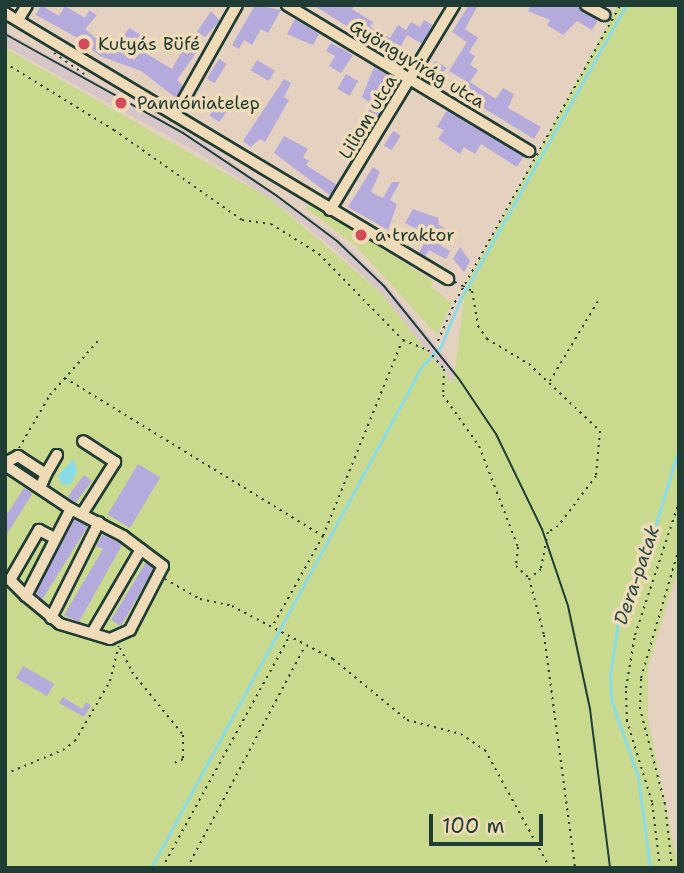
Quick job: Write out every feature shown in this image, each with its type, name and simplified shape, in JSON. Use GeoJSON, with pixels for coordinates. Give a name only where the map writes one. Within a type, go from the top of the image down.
{"type":"FeatureCollection","features":[{"type":"Feature","properties":{"kind":"street"},"geometry":{"type":"LineString","coordinates":[[18,20],[27,5]]}},
{"type":"Feature","properties":{"kind":"street"},"geometry":{"type":"LineString","coordinates":[[175,115],[237,5]]}},
{"type":"Feature","properties":{"kind":"street","name":"Gyöngyvirág utca"},"geometry":{"type":"LineString","coordinates":[[288,5],[529,151]]}},
{"type":"Feature","properties":{"kind":"street","name":"Liliom utca"},"geometry":{"type":"LineString","coordinates":[[330,210],[454,5]]}},
{"type":"Feature","properties":{"kind":"street"},"geometry":{"type":"LineString","coordinates":[[586,5],[604,15]]}},
{"type":"Feature","properties":{"kind":"street"},"geometry":{"type":"LineString","coordinates":[[5,13],[448,279]]}},
{"type":"Feature","properties":{"kind":"street"},"geometry":{"type":"LineString","coordinates":[[82,514],[115,462],[83,442]]}},
{"type":"Feature","properties":{"kind":"street"},"geometry":{"type":"LineString","coordinates":[[40,488],[57,455]]}},
{"type":"Feature","properties":{"kind":"street"},"geometry":{"type":"LineString","coordinates":[[46,474],[18,456],[5,464],[71,509],[99,522],[141,549],[163,566],[163,572],[130,630],[110,639],[51,618],[10,580],[39,530],[55,538]]}},
{"type":"Feature","properties":{"kind":"street"},"geometry":{"type":"LineString","coordinates":[[26,596],[71,509]]}},
{"type":"Feature","properties":{"kind":"street"},"geometry":{"type":"LineString","coordinates":[[51,618],[99,522]]}},
{"type":"Feature","properties":{"kind":"street"},"geometry":{"type":"LineString","coordinates":[[92,633],[141,549]]}},
{"type":"Feature","properties":{"kind":"path"},"geometry":{"type":"LineString","coordinates":[[438,341],[455,302],[620,5]]}},
{"type":"Feature","properties":{"kind":"path"},"geometry":{"type":"LineString","coordinates":[[5,63],[104,123],[242,220],[271,224],[319,254],[358,289],[403,340],[430,352],[444,369],[443,395],[479,446],[511,524],[518,547],[516,566],[529,578],[544,635],[575,868]]}},
{"type":"Feature","properties":{"kind":"path"},"geometry":{"type":"LineString","coordinates":[[463,286],[472,291],[478,326],[487,340],[549,382],[600,431],[598,468],[558,526],[548,532],[541,569],[529,578]]}},
{"type":"Feature","properties":{"kind":"path"},"geometry":{"type":"LineString","coordinates":[[549,382],[598,301]]}},
{"type":"Feature","properties":{"kind":"path"},"geometry":{"type":"LineString","coordinates":[[272,628],[323,536],[403,340]]}},
{"type":"Feature","properties":{"kind":"path"},"geometry":{"type":"LineString","coordinates":[[18,456],[32,422],[65,378],[98,341]]}},
{"type":"Feature","properties":{"kind":"path"},"geometry":{"type":"LineString","coordinates":[[65,378],[323,536]]}},
{"type":"Feature","properties":{"kind":"path"},"geometry":{"type":"LineString","coordinates":[[660,868],[652,802],[627,721],[626,688],[635,635],[679,502]]}},
{"type":"Feature","properties":{"kind":"path"},"geometry":{"type":"LineString","coordinates":[[671,868],[665,804],[640,709],[641,678],[679,548]]}},
{"type":"Feature","properties":{"kind":"path"},"geometry":{"type":"LineString","coordinates":[[163,572],[176,588],[232,606],[333,659],[407,720],[461,734],[485,750],[550,868]]}},
{"type":"Feature","properties":{"kind":"path"},"geometry":{"type":"LineString","coordinates":[[5,774],[63,750],[75,741],[110,681],[119,646],[130,630]]}},
{"type":"Feature","properties":{"kind":"path"},"geometry":{"type":"LineString","coordinates":[[162,868],[289,636]]}},
{"type":"Feature","properties":{"kind":"path"},"geometry":{"type":"LineString","coordinates":[[187,868],[306,645]]}},
{"type":"Feature","properties":{"kind":"path"},"geometry":{"type":"LineString","coordinates":[[119,646],[132,672],[183,735],[183,759],[174,763]]}},
{"type":"Feature","properties":{"kind":"shaded area"},"geometry":{"type":"Polygon","coordinates":[[[5,31],[203,142],[339,238],[385,283],[462,377],[453,384],[380,292],[333,248],[271,199],[197,152],[5,46],[5,31]]]}},
{"type":"Feature","properties":{"kind":"green space"},"geometry":{"type":"Polygon","coordinates":[[[618,5],[679,5],[679,565],[648,667],[648,718],[678,868],[5,868],[5,48],[271,199],[380,292],[453,383],[466,284],[618,5]]]}},
{"type":"Feature","properties":{"kind":"green space"},"geometry":{"type":"Polygon","coordinates":[[[309,203],[433,281],[431,287],[452,303],[437,335],[356,246],[306,208],[309,203]]]}},
{"type":"Feature","properties":{"kind":"water"},"geometry":{"type":"Polygon","coordinates":[[[74,459],[77,472],[71,484],[62,485],[58,475],[74,459]]]}},
{"type":"Feature","properties":{"kind":"building"},"geometry":{"type":"Polygon","coordinates":[[[41,5],[59,16],[65,6],[85,18],[89,10],[97,15],[85,29],[113,53],[129,28],[141,35],[125,53],[134,60],[140,50],[172,69],[189,38],[196,42],[196,53],[177,80],[183,86],[176,98],[141,71],[100,56],[76,37],[36,15],[41,5]]]}},
{"type":"Feature","properties":{"kind":"building"},"geometry":{"type":"Polygon","coordinates":[[[255,5],[281,10],[268,33],[261,29],[252,45],[244,40],[239,49],[232,45],[255,5]]]}},
{"type":"Feature","properties":{"kind":"building"},"geometry":{"type":"Polygon","coordinates":[[[313,5],[354,5],[352,9],[373,22],[370,27],[390,38],[398,25],[406,30],[411,22],[420,27],[424,20],[433,25],[422,44],[407,35],[401,46],[392,48],[379,41],[377,45],[313,5]]]}},
{"type":"Feature","properties":{"kind":"building"},"geometry":{"type":"Polygon","coordinates":[[[469,5],[478,5],[465,29],[478,38],[469,52],[475,56],[470,65],[478,70],[470,82],[496,99],[503,88],[514,94],[508,108],[541,127],[534,139],[459,93],[466,81],[449,71],[467,42],[452,32],[469,5]]]}},
{"type":"Feature","properties":{"kind":"building"},"geometry":{"type":"Polygon","coordinates":[[[531,5],[575,5],[598,20],[592,30],[577,21],[563,35],[547,25],[550,20],[528,11],[531,5]]]}},
{"type":"Feature","properties":{"kind":"building"},"geometry":{"type":"Polygon","coordinates":[[[211,11],[220,21],[205,37],[197,32],[211,11]]]}},
{"type":"Feature","properties":{"kind":"building"},"geometry":{"type":"Polygon","coordinates":[[[295,19],[319,34],[313,45],[287,34],[295,19]]]}},
{"type":"Feature","properties":{"kind":"building"},"geometry":{"type":"Polygon","coordinates":[[[331,43],[353,55],[341,73],[329,66],[335,56],[326,51],[331,43]]]}},
{"type":"Feature","properties":{"kind":"building"},"geometry":{"type":"Polygon","coordinates":[[[219,59],[227,64],[214,83],[207,79],[219,59]]]}},
{"type":"Feature","properties":{"kind":"building"},"geometry":{"type":"Polygon","coordinates":[[[257,60],[275,71],[269,81],[251,70],[257,60]]]}},
{"type":"Feature","properties":{"kind":"building"},"geometry":{"type":"Polygon","coordinates":[[[435,61],[447,68],[437,79],[428,73],[435,61]]]}},
{"type":"Feature","properties":{"kind":"building"},"geometry":{"type":"Polygon","coordinates":[[[374,67],[399,82],[391,95],[386,98],[376,92],[369,102],[362,97],[374,67]]]}},
{"type":"Feature","properties":{"kind":"building"},"geometry":{"type":"Polygon","coordinates":[[[346,74],[358,81],[350,96],[338,89],[346,74]]]}},
{"type":"Feature","properties":{"kind":"building"},"geometry":{"type":"Polygon","coordinates":[[[284,79],[291,83],[284,97],[289,100],[265,142],[260,139],[251,147],[243,141],[284,79]]]}},
{"type":"Feature","properties":{"kind":"building"},"geometry":{"type":"Polygon","coordinates":[[[218,103],[228,110],[219,122],[209,115],[218,103]]]}},
{"type":"Feature","properties":{"kind":"building"},"geometry":{"type":"Polygon","coordinates":[[[370,108],[380,113],[370,132],[360,127],[370,108]]]}},
{"type":"Feature","properties":{"kind":"building"},"geometry":{"type":"Polygon","coordinates":[[[447,110],[524,156],[517,167],[481,144],[475,154],[464,147],[460,154],[438,139],[444,130],[437,127],[447,110]]]}},
{"type":"Feature","properties":{"kind":"building"},"geometry":{"type":"Polygon","coordinates":[[[393,131],[401,136],[392,150],[384,145],[393,131]]]}},
{"type":"Feature","properties":{"kind":"building"},"geometry":{"type":"Polygon","coordinates":[[[284,136],[308,149],[303,157],[309,161],[306,165],[337,185],[330,195],[274,153],[284,136]]]}},
{"type":"Feature","properties":{"kind":"building"},"geometry":{"type":"Polygon","coordinates":[[[373,167],[380,172],[371,192],[383,198],[392,182],[400,182],[390,200],[397,204],[388,230],[348,207],[373,167]]]}},
{"type":"Feature","properties":{"kind":"building"},"geometry":{"type":"Polygon","coordinates":[[[413,209],[438,218],[439,225],[448,230],[441,246],[450,251],[446,259],[429,250],[425,257],[419,253],[425,241],[419,237],[422,232],[405,223],[413,209]]]}},
{"type":"Feature","properties":{"kind":"building"},"geometry":{"type":"Polygon","coordinates":[[[460,247],[470,261],[464,272],[453,259],[460,247]]]}},
{"type":"Feature","properties":{"kind":"building"},"geometry":{"type":"Polygon","coordinates":[[[138,464],[160,477],[130,528],[108,515],[138,464]]]}},
{"type":"Feature","properties":{"kind":"building"},"geometry":{"type":"Polygon","coordinates":[[[84,475],[92,481],[76,503],[68,497],[84,475]]]}},
{"type":"Feature","properties":{"kind":"building"},"geometry":{"type":"Polygon","coordinates":[[[24,488],[33,493],[5,537],[5,517],[24,488]]]}},
{"type":"Feature","properties":{"kind":"building"},"geometry":{"type":"Polygon","coordinates":[[[74,519],[88,526],[42,600],[35,594],[74,519]]]}},
{"type":"Feature","properties":{"kind":"building"},"geometry":{"type":"Polygon","coordinates":[[[103,534],[122,545],[79,622],[64,615],[103,549],[96,546],[103,534]]]}},
{"type":"Feature","properties":{"kind":"building"},"geometry":{"type":"Polygon","coordinates":[[[146,562],[154,568],[121,626],[111,620],[146,562]]]}},
{"type":"Feature","properties":{"kind":"building"},"geometry":{"type":"Polygon","coordinates":[[[23,666],[54,684],[47,696],[16,678],[23,666]]]}},
{"type":"Feature","properties":{"kind":"building"},"geometry":{"type":"Polygon","coordinates":[[[63,697],[82,709],[86,702],[91,706],[84,717],[59,703],[63,697]]]}},
{"type":"Feature","properties":{"kind":"waterway"},"geometry":{"type":"LineString","coordinates":[[151,868],[422,366],[441,346],[460,300],[626,5]]}},
{"type":"Feature","properties":{"kind":"waterway","name":"Dera-patak"},"geometry":{"type":"LineString","coordinates":[[650,868],[638,777],[611,700],[610,674],[619,618],[641,573],[679,448]]}},
{"type":"Feature","properties":{"kind":"tram line"},"geometry":{"type":"LineString","coordinates":[[5,34],[183,133],[277,196],[337,241],[384,286],[459,379],[496,434],[542,529],[568,606],[590,709],[610,868]]}},
{"type":"Feature","properties":{"kind":"place","name":"Kutyás Büfé"},"geometry":{"type":"Point","coordinates":[84,44]}},
{"type":"Feature","properties":{"kind":"place","name":"Pannóniatelep"},"geometry":{"type":"Point","coordinates":[121,103]}},
{"type":"Feature","properties":{"kind":"place","name":"a traktor"},"geometry":{"type":"Point","coordinates":[361,235]}}]}
